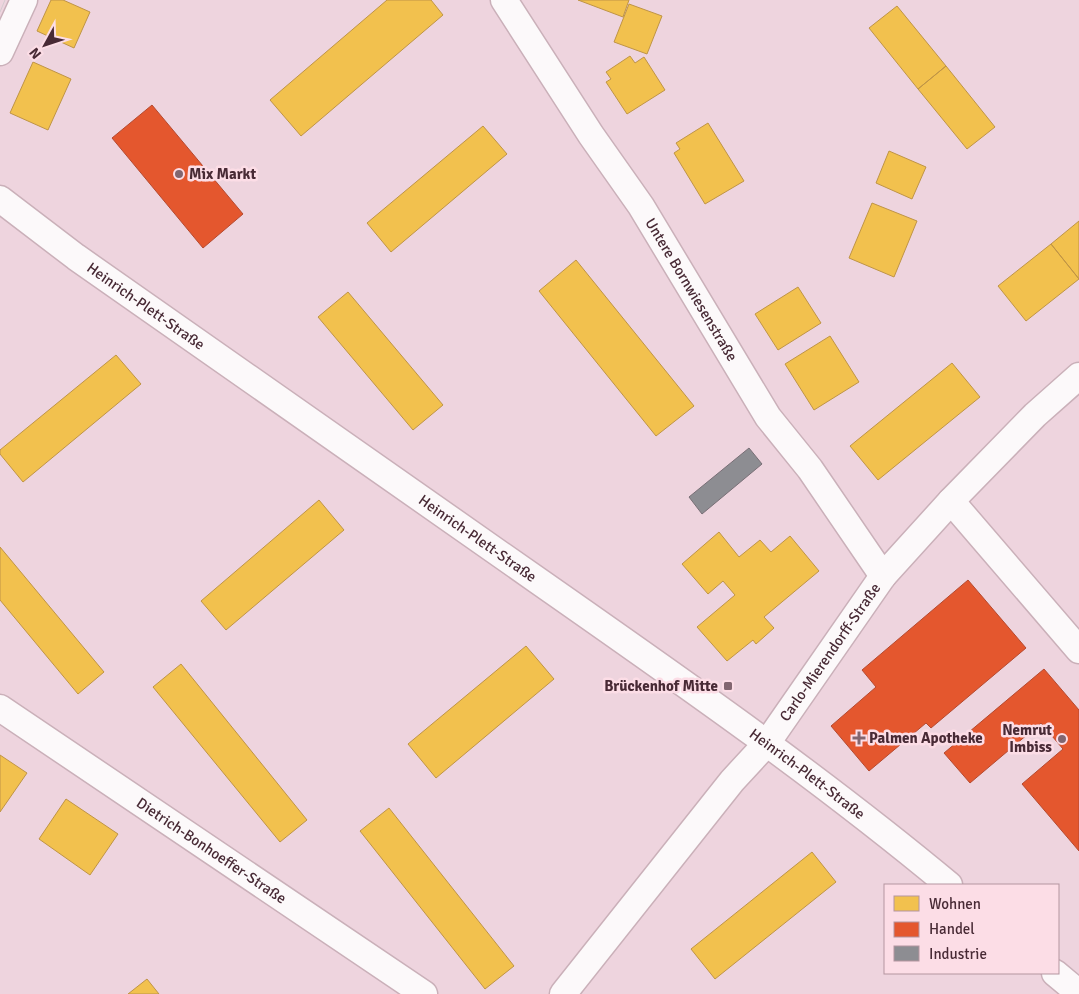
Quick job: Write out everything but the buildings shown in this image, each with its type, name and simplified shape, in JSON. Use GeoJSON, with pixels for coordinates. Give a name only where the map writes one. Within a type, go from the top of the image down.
{"type":"FeatureCollection","features":[{"type":"Feature","properties":{"kind":"street"},"geometry":{"type":"LineString","coordinates":[[0,52],[24,0]]}},
{"type":"Feature","properties":{"kind":"street","name":"Untere Bornwiesenstraße"},"geometry":{"type":"LineString","coordinates":[[504,0],[591,135],[641,206],[768,417],[810,469],[883,576]]}},
{"type":"Feature","properties":{"kind":"street","name":"Heinrich-Plett-Straße"},"geometry":{"type":"LineString","coordinates":[[0,199],[76,257],[622,639],[767,743],[916,857],[948,884]]}},
{"type":"Feature","properties":{"kind":"street","name":"Carlo-Mierendorff-Straße"},"geometry":{"type":"LineString","coordinates":[[563,994],[732,781],[767,743],[883,576],[1035,415],[1079,376]]}},
{"type":"Feature","properties":{"kind":"street"},"geometry":{"type":"LineString","coordinates":[[951,502],[1079,650]]}},
{"type":"Feature","properties":{"kind":"street","name":"Dietrich-Bonhoeffer-Straße"},"geometry":{"type":"LineString","coordinates":[[0,708],[424,994]]}},
{"type":"Feature","properties":{"kind":"street"},"geometry":{"type":"LineString","coordinates":[[1056,974],[1079,993]]}},
{"type":"Feature","properties":{"kind":"tram line"},"geometry":{"type":"LineString","coordinates":[[0,12],[5,0]]}},
{"type":"Feature","properties":{"kind":"place","name":"Mix Markt"},"geometry":{"type":"Point","coordinates":[179,174]}},
{"type":"Feature","properties":{"kind":"place","name":"Brückenhof Mitte"},"geometry":{"type":"Point","coordinates":[728,686]}},
{"type":"Feature","properties":{"kind":"place","name":"Palmen Apotheke"},"geometry":{"type":"Point","coordinates":[859,738]}},
{"type":"Feature","properties":{"kind":"place","name":"Nemrut Imbiss"},"geometry":{"type":"Point","coordinates":[1062,739]}}]}
